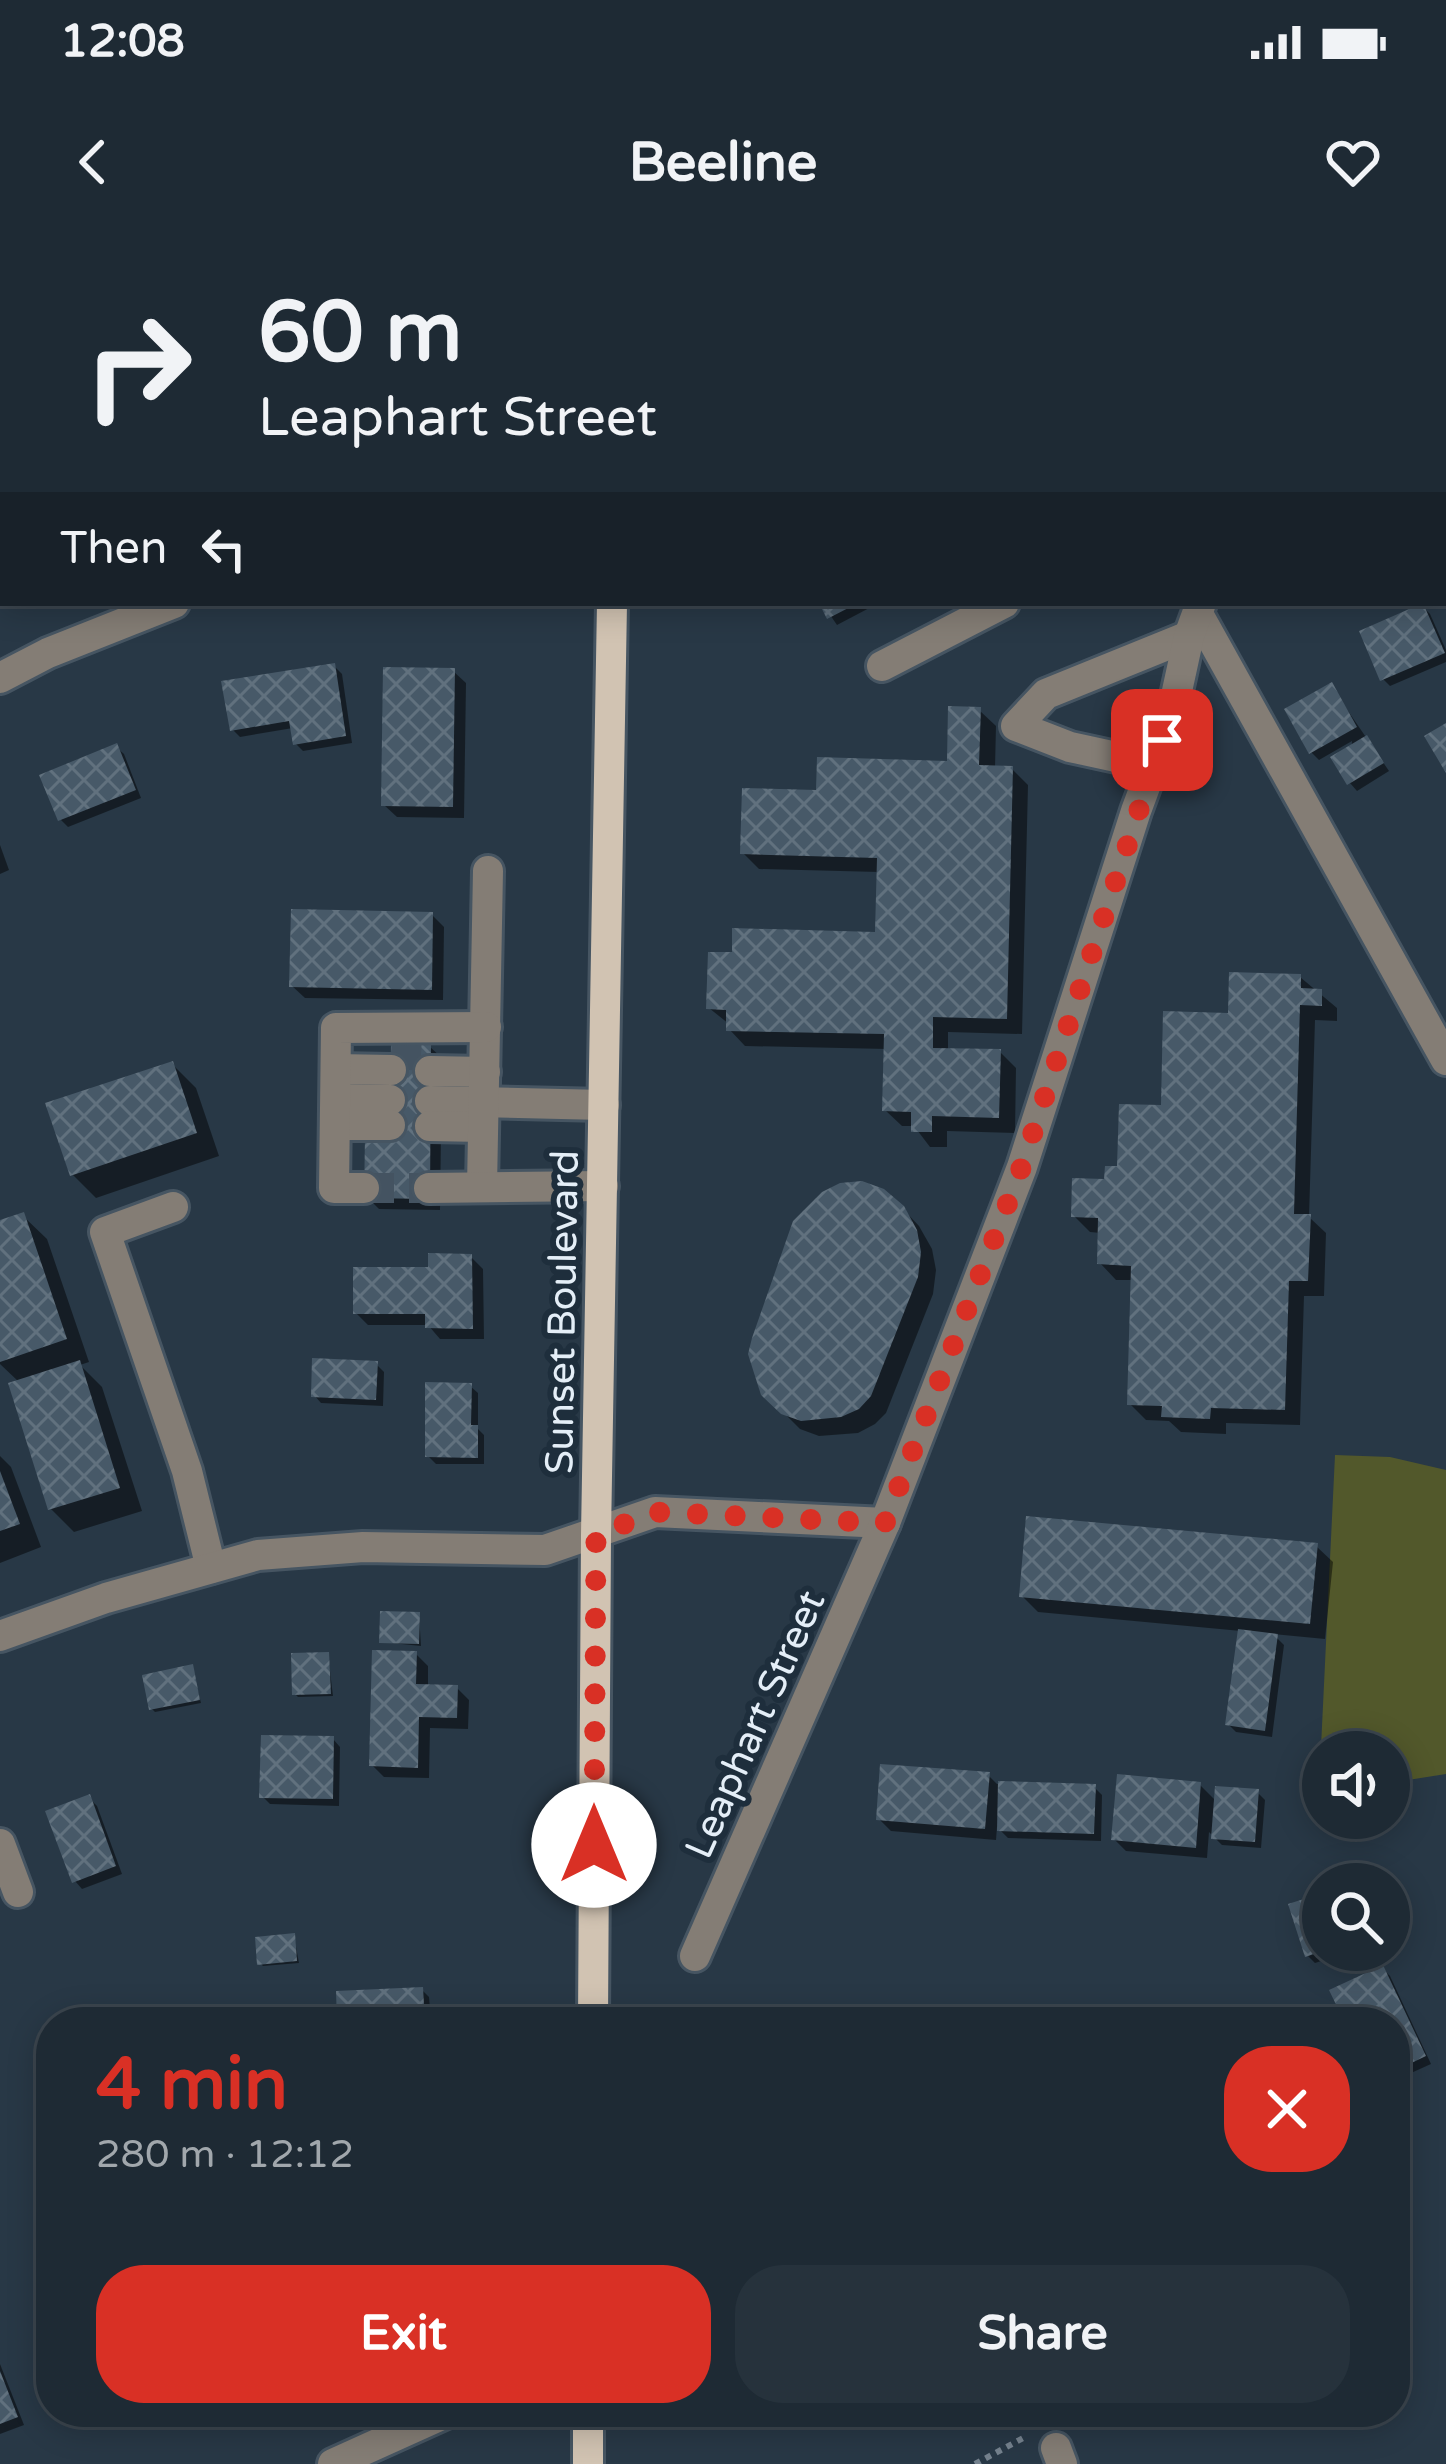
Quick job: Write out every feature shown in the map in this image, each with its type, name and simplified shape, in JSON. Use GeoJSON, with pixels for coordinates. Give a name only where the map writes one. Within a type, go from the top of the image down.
{"type":"FeatureCollection","features":[{"type":"Feature","properties":{"kind":"main road","name":"Sunset Boulevard"},"geometry":{"type":"LineString","coordinates":[[593,2007],[612,606]]}},
{"type":"Feature","properties":{"kind":"main road"},"geometry":{"type":"LineString","coordinates":[[588,2464],[589,2427]]}},
{"type":"Feature","properties":{"kind":"street"},"geometry":{"type":"LineString","coordinates":[[0,678],[48,653],[166,606]]}},
{"type":"Feature","properties":{"kind":"street"},"geometry":{"type":"LineString","coordinates":[[882,666],[998,606]]}},
{"type":"Feature","properties":{"kind":"street"},"geometry":{"type":"LineString","coordinates":[[1153,765],[1070,747],[1016,726],[1046,694],[1196,618],[1446,1060]]}},
{"type":"Feature","properties":{"kind":"street","name":"Leaphart Street"},"geometry":{"type":"LineString","coordinates":[[694,1956],[885,1523],[1022,1166],[1172,714],[1196,618]]}},
{"type":"Feature","properties":{"kind":"street"},"geometry":{"type":"LineString","coordinates":[[482,1187],[488,871]]}},
{"type":"Feature","properties":{"kind":"street"},"geometry":{"type":"LineString","coordinates":[[364,1188],[334,1188],[336,1028],[485,1077],[604,1105]]}},
{"type":"Feature","properties":{"kind":"street"},"geometry":{"type":"LineString","coordinates":[[485,1077],[430,1088],[485,1077]]}},
{"type":"Feature","properties":{"kind":"street"},"geometry":{"type":"LineString","coordinates":[[336,1086],[390,1087],[336,1086]]}},
{"type":"Feature","properties":{"kind":"street"},"geometry":{"type":"LineString","coordinates":[[429,1188],[603,1186]]}},
{"type":"Feature","properties":{"kind":"street"},"geometry":{"type":"LineString","coordinates":[[173,1207],[105,1232],[187,1471],[211,1568]]}},
{"type":"Feature","properties":{"kind":"street"},"geometry":{"type":"LineString","coordinates":[[0,1636],[106,1598],[258,1555],[363,1547],[545,1550],[655,1512],[885,1523]]}},
{"type":"Feature","properties":{"kind":"street"},"geometry":{"type":"LineString","coordinates":[[0,1844],[18,1892]]}},
{"type":"Feature","properties":{"kind":"street"},"geometry":{"type":"LineString","coordinates":[[333,2464],[415,2427]]}},
{"type":"Feature","properties":{"kind":"path"},"geometry":{"type":"LineString","coordinates":[[975,2464],[1028,2436],[1059,2456]]}},
{"type":"Feature","properties":{"kind":"green space"},"geometry":{"type":"Polygon","coordinates":[[[1335,1455],[1390,1457],[1446,1470],[1446,1774],[1410,1780],[1410,1731],[1322,1731],[1335,1455]]]}},
{"type":"Feature","properties":{"kind":"building"},"geometry":{"type":"Polygon","coordinates":[[[820,606],[852,606],[827,619],[820,606]]]}},
{"type":"Feature","properties":{"kind":"building"},"geometry":{"type":"Polygon","coordinates":[[[1424,606],[1445,653],[1380,681],[1359,631],[1424,606]]]}},
{"type":"Feature","properties":{"kind":"building"},"geometry":{"type":"Polygon","coordinates":[[[335,663],[346,736],[293,745],[289,721],[230,731],[221,681],[335,663]]]}},
{"type":"Feature","properties":{"kind":"building"},"geometry":{"type":"Polygon","coordinates":[[[383,667],[455,668],[453,807],[381,806],[383,667]]]}},
{"type":"Feature","properties":{"kind":"building"},"geometry":{"type":"Polygon","coordinates":[[[1332,682],[1357,727],[1309,754],[1284,709],[1332,682]]]}},
{"type":"Feature","properties":{"kind":"building"},"geometry":{"type":"Polygon","coordinates":[[[948,706],[981,707],[979,765],[1013,766],[1007,1019],[933,1017],[933,1048],[1001,1049],[999,1118],[932,1116],[932,1132],[911,1132],[911,1112],[882,1111],[884,1034],[726,1031],[726,1010],[706,1009],[708,952],[732,952],[732,928],[875,932],[877,858],[740,854],[742,788],[816,790],[817,757],[947,761],[948,706]]]}},
{"type":"Feature","properties":{"kind":"building"},"geometry":{"type":"Polygon","coordinates":[[[1446,723],[1446,773],[1424,736],[1446,723]]]}},
{"type":"Feature","properties":{"kind":"building"},"geometry":{"type":"Polygon","coordinates":[[[1367,735],[1384,763],[1347,785],[1330,757],[1367,735]]]}},
{"type":"Feature","properties":{"kind":"building"},"geometry":{"type":"Polygon","coordinates":[[[117,743],[136,790],[58,821],[39,775],[117,743]]]}},
{"type":"Feature","properties":{"kind":"building"},"geometry":{"type":"Polygon","coordinates":[[[291,909],[433,912],[432,990],[289,987],[291,909]]]}},
{"type":"Feature","properties":{"kind":"building"},"geometry":{"type":"Polygon","coordinates":[[[1229,972],[1301,974],[1301,988],[1322,989],[1322,1006],[1300,1005],[1294,1214],[1311,1214],[1308,1281],[1289,1281],[1285,1410],[1211,1408],[1210,1419],[1161,1417],[1162,1406],[1127,1405],[1131,1266],[1097,1264],[1098,1218],[1071,1217],[1072,1178],[1104,1179],[1105,1166],[1117,1166],[1119,1104],[1161,1105],[1163,1011],[1228,1013],[1229,972]]]}},
{"type":"Feature","properties":{"kind":"building"},"geometry":{"type":"Polygon","coordinates":[[[391,1042],[431,1043],[430,1199],[364,1198],[365,1136],[390,1136],[391,1042]]]}},
{"type":"Feature","properties":{"kind":"building"},"geometry":{"type":"Polygon","coordinates":[[[173,1061],[197,1133],[70,1176],[45,1103],[173,1061]]]}},
{"type":"Feature","properties":{"kind":"building"},"geometry":{"type":"Polygon","coordinates":[[[862,1181],[884,1189],[904,1206],[917,1230],[918,1277],[871,1396],[859,1409],[841,1417],[801,1421],[781,1414],[761,1395],[748,1354],[752,1338],[793,1221],[822,1192],[840,1183],[862,1181]]]}},
{"type":"Feature","properties":{"kind":"building"},"geometry":{"type":"Polygon","coordinates":[[[24,1212],[67,1339],[0,1362],[0,1220],[24,1212]]]}},
{"type":"Feature","properties":{"kind":"building"},"geometry":{"type":"Polygon","coordinates":[[[428,1253],[472,1254],[473,1329],[425,1328],[425,1314],[353,1314],[353,1267],[428,1267],[428,1253]]]}},
{"type":"Feature","properties":{"kind":"building"},"geometry":{"type":"Polygon","coordinates":[[[312,1358],[378,1361],[376,1400],[311,1397],[312,1358]]]}},
{"type":"Feature","properties":{"kind":"building"},"geometry":{"type":"Polygon","coordinates":[[[80,1360],[120,1488],[48,1510],[8,1383],[80,1360]]]}},
{"type":"Feature","properties":{"kind":"building"},"geometry":{"type":"Polygon","coordinates":[[[425,1382],[472,1383],[471,1425],[478,1425],[478,1458],[425,1457],[425,1382]]]}},
{"type":"Feature","properties":{"kind":"building"},"geometry":{"type":"Polygon","coordinates":[[[0,1471],[20,1524],[0,1531],[0,1471]]]}},
{"type":"Feature","properties":{"kind":"building"},"geometry":{"type":"Polygon","coordinates":[[[1026,1516],[1318,1543],[1310,1624],[1019,1597],[1026,1516]]]}},
{"type":"Feature","properties":{"kind":"building"},"geometry":{"type":"Polygon","coordinates":[[[380,1611],[420,1612],[419,1644],[379,1643],[380,1611]]]}},
{"type":"Feature","properties":{"kind":"building"},"geometry":{"type":"Polygon","coordinates":[[[1238,1629],[1278,1634],[1265,1731],[1225,1725],[1238,1629]]]}},
{"type":"Feature","properties":{"kind":"building"},"geometry":{"type":"Polygon","coordinates":[[[372,1650],[417,1651],[416,1684],[458,1685],[457,1718],[419,1717],[418,1768],[369,1766],[372,1650]]]}},
{"type":"Feature","properties":{"kind":"building"},"geometry":{"type":"Polygon","coordinates":[[[329,1652],[331,1694],[292,1695],[291,1653],[329,1652]]]}},
{"type":"Feature","properties":{"kind":"building"},"geometry":{"type":"Polygon","coordinates":[[[193,1664],[200,1700],[149,1710],[142,1675],[193,1664]]]}},
{"type":"Feature","properties":{"kind":"building"},"geometry":{"type":"Polygon","coordinates":[[[261,1735],[334,1736],[333,1799],[259,1798],[261,1735]]]}},
{"type":"Feature","properties":{"kind":"building"},"geometry":{"type":"Polygon","coordinates":[[[880,1764],[990,1772],[985,1829],[876,1820],[880,1764]]]}},
{"type":"Feature","properties":{"kind":"building"},"geometry":{"type":"Polygon","coordinates":[[[1117,1774],[1201,1782],[1196,1848],[1111,1840],[1117,1774]]]}},
{"type":"Feature","properties":{"kind":"building"},"geometry":{"type":"Polygon","coordinates":[[[998,1781],[1096,1784],[1094,1834],[997,1831],[998,1781]]]}},
{"type":"Feature","properties":{"kind":"building"},"geometry":{"type":"Polygon","coordinates":[[[1215,1786],[1259,1789],[1255,1842],[1211,1839],[1215,1786]]]}},
{"type":"Feature","properties":{"kind":"building"},"geometry":{"type":"Polygon","coordinates":[[[90,1794],[116,1866],[72,1883],[45,1811],[90,1794]]]}},
{"type":"Feature","properties":{"kind":"building"},"geometry":{"type":"Polygon","coordinates":[[[1302,1900],[1302,1948],[1288,1904],[1302,1900]]]}},
{"type":"Feature","properties":{"kind":"building"},"geometry":{"type":"Polygon","coordinates":[[[295,1933],[297,1961],[257,1965],[255,1937],[295,1933]]]}},
{"type":"Feature","properties":{"kind":"building"},"geometry":{"type":"Polygon","coordinates":[[[1370,1971],[1386,1971],[1403,2007],[1337,2007],[1329,1990],[1370,1971]]]}},
{"type":"Feature","properties":{"kind":"building"},"geometry":{"type":"Polygon","coordinates":[[[423,1987],[424,2007],[337,2007],[336,1991],[423,1987]]]}},
{"type":"Feature","properties":{"kind":"building"},"geometry":{"type":"Polygon","coordinates":[[[1410,2022],[1426,2056],[1410,2064],[1410,2022]]]}},
{"type":"Feature","properties":{"kind":"building"},"geometry":{"type":"Polygon","coordinates":[[[0,2371],[18,2417],[0,2424],[0,2371]]]}},
{"type":"Feature","properties":{"kind":"tunnel"},"geometry":{"type":"LineString","coordinates":[[391,1054],[431,1056]]}},
{"type":"Feature","properties":{"kind":"tunnel"},"geometry":{"type":"LineString","coordinates":[[364,1188],[429,1188]]}},
{"type":"Feature","properties":{"kind":"route"},"geometry":{"type":"LineString","coordinates":[[594,1845],[596,1535],[655,1512],[885,1523],[1022,1166],[1162,740]]}}]}
